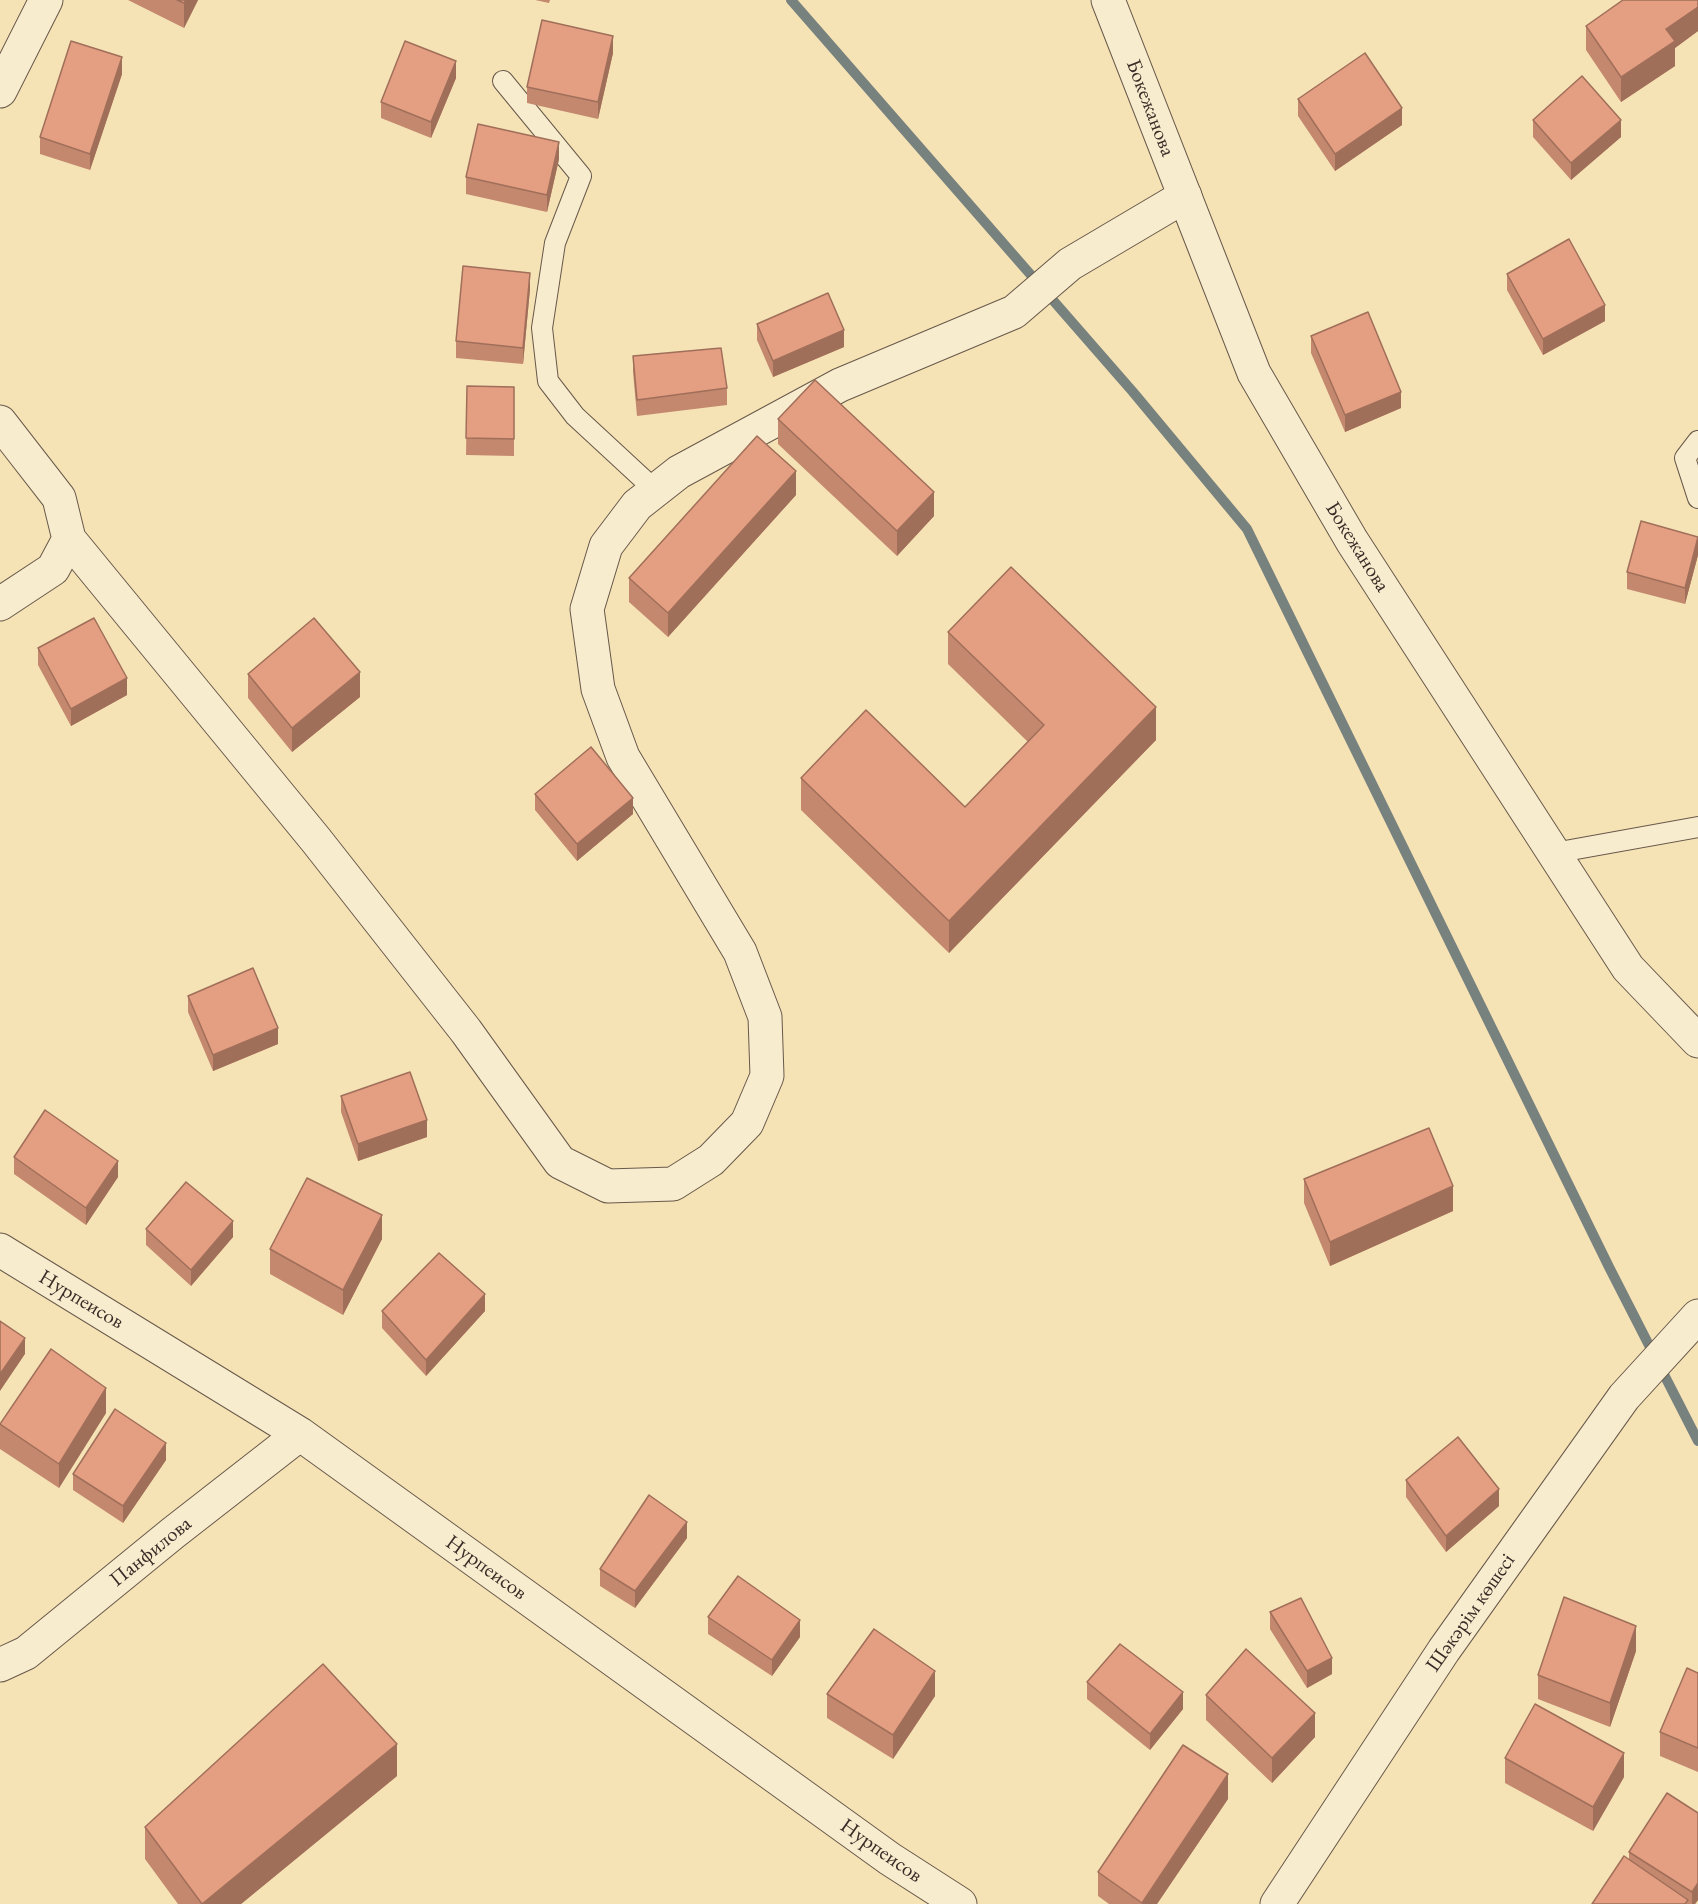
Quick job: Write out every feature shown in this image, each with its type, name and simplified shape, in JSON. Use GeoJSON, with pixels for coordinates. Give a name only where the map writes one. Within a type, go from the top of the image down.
{"type":"FeatureCollection","features":[{"type":"Feature","properties":{"kind":"street"},"geometry":{"type":"LineString","coordinates":[[0,91],[46,0]]}},
{"type":"Feature","properties":{"kind":"street","name":"Бокежанова"},"geometry":{"type":"LineString","coordinates":[[1108,0],[1254,373],[1352,541],[1628,968],[1698,1041]]}},
{"type":"Feature","properties":{"kind":"street"},"geometry":{"type":"LineString","coordinates":[[0,422],[59,498],[69,539],[316,840],[466,1031],[560,1162],[608,1186],[673,1184],[711,1160],[747,1123],[767,1076],[765,1017],[740,952],[622,757],[598,689],[587,609],[606,546],[637,504],[679,472],[840,385],[1014,312],[1070,264],[1185,196]]}},
{"type":"Feature","properties":{"kind":"street"},"geometry":{"type":"LineString","coordinates":[[0,604],[53,569],[69,539]]}},
{"type":"Feature","properties":{"kind":"street","name":"Нурпеисов"},"geometry":{"type":"LineString","coordinates":[[0,1250],[300,1434],[880,1852],[960,1904]]}},
{"type":"Feature","properties":{"kind":"street","name":"Шәкәрім көшесі"},"geometry":{"type":"LineString","coordinates":[[1277,1904],[1444,1650],[1624,1397],[1690,1325]]}},
{"type":"Feature","properties":{"kind":"street","name":"Панфилова"},"geometry":{"type":"LineString","coordinates":[[0,1665],[26,1653],[173,1533],[300,1434]]}},
{"type":"Feature","properties":{"kind":"lane"},"geometry":{"type":"LineString","coordinates":[[502,81],[581,176],[555,243],[542,328],[548,381],[575,416],[655,490]]}},
{"type":"Feature","properties":{"kind":"lane"},"geometry":{"type":"LineString","coordinates":[[1698,441],[1685,458],[1698,498]]}},
{"type":"Feature","properties":{"kind":"lane"},"geometry":{"type":"LineString","coordinates":[[1554,853],[1698,827]]}},
{"type":"Feature","properties":{"kind":"building"},"geometry":{"type":"Polygon","coordinates":[[[1623,0],[1698,0],[1698,7],[1666,29],[1675,41],[1621,77],[1586,26],[1623,0]]]}},
{"type":"Feature","properties":{"kind":"building"},"geometry":{"type":"Polygon","coordinates":[[[542,20],[613,36],[598,102],[527,87],[542,20]]]}},
{"type":"Feature","properties":{"kind":"building"},"geometry":{"type":"Polygon","coordinates":[[[71,41],[122,57],[90,154],[40,137],[71,41]]]}},
{"type":"Feature","properties":{"kind":"building"},"geometry":{"type":"Polygon","coordinates":[[[405,41],[456,61],[431,122],[381,102],[405,41]]]}},
{"type":"Feature","properties":{"kind":"building"},"geometry":{"type":"Polygon","coordinates":[[[1365,53],[1402,108],[1335,154],[1298,99],[1365,53]]]}},
{"type":"Feature","properties":{"kind":"building"},"geometry":{"type":"Polygon","coordinates":[[[1582,76],[1621,120],[1571,163],[1533,120],[1582,76]]]}},
{"type":"Feature","properties":{"kind":"building"},"geometry":{"type":"Polygon","coordinates":[[[478,124],[559,142],[547,195],[466,177],[478,124]]]}},
{"type":"Feature","properties":{"kind":"building"},"geometry":{"type":"Polygon","coordinates":[[[1569,239],[1605,305],[1543,339],[1507,274],[1569,239]]]}},
{"type":"Feature","properties":{"kind":"building"},"geometry":{"type":"Polygon","coordinates":[[[463,266],[530,273],[523,348],[456,341],[463,266]]]}},
{"type":"Feature","properties":{"kind":"building"},"geometry":{"type":"Polygon","coordinates":[[[828,293],[844,330],[773,361],[757,324],[828,293]]]}},
{"type":"Feature","properties":{"kind":"building"},"geometry":{"type":"Polygon","coordinates":[[[1368,312],[1401,392],[1345,415],[1311,336],[1368,312]]]}},
{"type":"Feature","properties":{"kind":"building"},"geometry":{"type":"Polygon","coordinates":[[[721,348],[727,388],[637,400],[633,356],[721,348]]]}},
{"type":"Feature","properties":{"kind":"building"},"geometry":{"type":"Polygon","coordinates":[[[815,380],[934,492],[897,531],[778,419],[815,380]]]}},
{"type":"Feature","properties":{"kind":"building"},"geometry":{"type":"Polygon","coordinates":[[[467,386],[514,387],[514,439],[466,438],[467,386]]]}},
{"type":"Feature","properties":{"kind":"building"},"geometry":{"type":"Polygon","coordinates":[[[757,436],[796,471],[668,613],[629,578],[757,436]]]}},
{"type":"Feature","properties":{"kind":"building"},"geometry":{"type":"Polygon","coordinates":[[[1641,521],[1698,537],[1685,588],[1627,572],[1641,521]]]}},
{"type":"Feature","properties":{"kind":"building"},"geometry":{"type":"Polygon","coordinates":[[[1011,567],[1156,707],[949,921],[801,778],[866,710],[965,807],[1044,725],[948,632],[1011,567]]]}},
{"type":"Feature","properties":{"kind":"building"},"geometry":{"type":"Polygon","coordinates":[[[94,618],[127,678],[71,709],[38,648],[94,618]]]}},
{"type":"Feature","properties":{"kind":"building"},"geometry":{"type":"Polygon","coordinates":[[[314,618],[360,672],[292,728],[248,674],[314,618]]]}},
{"type":"Feature","properties":{"kind":"building"},"geometry":{"type":"Polygon","coordinates":[[[591,747],[633,798],[577,844],[535,794],[591,747]]]}},
{"type":"Feature","properties":{"kind":"building"},"geometry":{"type":"Polygon","coordinates":[[[253,968],[278,1028],[213,1055],[188,996],[253,968]]]}},
{"type":"Feature","properties":{"kind":"building"},"geometry":{"type":"Polygon","coordinates":[[[410,1072],[427,1120],[358,1144],[341,1096],[410,1072]]]}},
{"type":"Feature","properties":{"kind":"building"},"geometry":{"type":"Polygon","coordinates":[[[45,1110],[118,1161],[86,1208],[14,1157],[45,1110]]]}},
{"type":"Feature","properties":{"kind":"building"},"geometry":{"type":"Polygon","coordinates":[[[1429,1128],[1453,1186],[1330,1242],[1304,1179],[1429,1128]]]}},
{"type":"Feature","properties":{"kind":"building"},"geometry":{"type":"Polygon","coordinates":[[[307,1178],[382,1215],[343,1290],[270,1249],[307,1178]]]}},
{"type":"Feature","properties":{"kind":"building"},"geometry":{"type":"Polygon","coordinates":[[[186,1182],[233,1221],[191,1270],[146,1229],[186,1182]]]}},
{"type":"Feature","properties":{"kind":"building"},"geometry":{"type":"Polygon","coordinates":[[[439,1253],[485,1294],[426,1360],[382,1311],[439,1253]]]}},
{"type":"Feature","properties":{"kind":"building"},"geometry":{"type":"Polygon","coordinates":[[[0,1321],[25,1338],[0,1374],[0,1321]]]}},
{"type":"Feature","properties":{"kind":"building"},"geometry":{"type":"Polygon","coordinates":[[[51,1349],[106,1388],[59,1464],[0,1424],[51,1349]]]}},
{"type":"Feature","properties":{"kind":"building"},"geometry":{"type":"Polygon","coordinates":[[[115,1409],[166,1443],[123,1506],[73,1474],[115,1409]]]}},
{"type":"Feature","properties":{"kind":"building"},"geometry":{"type":"Polygon","coordinates":[[[1458,1437],[1499,1489],[1446,1536],[1406,1480],[1458,1437]]]}},
{"type":"Feature","properties":{"kind":"building"},"geometry":{"type":"Polygon","coordinates":[[[649,1495],[687,1522],[635,1591],[600,1569],[649,1495]]]}},
{"type":"Feature","properties":{"kind":"building"},"geometry":{"type":"Polygon","coordinates":[[[738,1576],[800,1620],[772,1660],[708,1617],[738,1576]]]}},
{"type":"Feature","properties":{"kind":"building"},"geometry":{"type":"Polygon","coordinates":[[[1564,1597],[1636,1626],[1610,1703],[1538,1675],[1564,1597]]]}},
{"type":"Feature","properties":{"kind":"building"},"geometry":{"type":"Polygon","coordinates":[[[1301,1598],[1332,1658],[1307,1671],[1270,1612],[1301,1598]]]}},
{"type":"Feature","properties":{"kind":"building"},"geometry":{"type":"Polygon","coordinates":[[[874,1629],[935,1671],[893,1735],[827,1694],[874,1629]]]}},
{"type":"Feature","properties":{"kind":"building"},"geometry":{"type":"Polygon","coordinates":[[[1120,1644],[1183,1692],[1150,1734],[1087,1682],[1120,1644]]]}},
{"type":"Feature","properties":{"kind":"building"},"geometry":{"type":"Polygon","coordinates":[[[1246,1649],[1315,1713],[1272,1758],[1206,1695],[1246,1649]]]}},
{"type":"Feature","properties":{"kind":"building"},"geometry":{"type":"Polygon","coordinates":[[[323,1664],[397,1744],[202,1904],[145,1827],[323,1664]]]}},
{"type":"Feature","properties":{"kind":"building"},"geometry":{"type":"Polygon","coordinates":[[[1687,1668],[1698,1673],[1698,1748],[1660,1732],[1687,1668]]]}},
{"type":"Feature","properties":{"kind":"building"},"geometry":{"type":"Polygon","coordinates":[[[1535,1704],[1624,1753],[1593,1807],[1505,1758],[1535,1704]]]}},
{"type":"Feature","properties":{"kind":"building"},"geometry":{"type":"Polygon","coordinates":[[[1183,1745],[1228,1774],[1142,1903],[1098,1872],[1183,1745]]]}},
{"type":"Feature","properties":{"kind":"building"},"geometry":{"type":"Polygon","coordinates":[[[1667,1793],[1698,1813],[1698,1883],[1692,1892],[1629,1852],[1667,1793]]]}},
{"type":"Feature","properties":{"kind":"building"},"geometry":{"type":"Polygon","coordinates":[[[1624,1856],[1688,1900],[1685,1904],[1592,1904],[1624,1856]]]}},
{"type":"Feature","properties":{"kind":"waterway"},"geometry":{"type":"LineString","coordinates":[[791,0],[1133,392],[1247,529],[1609,1267],[1698,1441]]}}]}
